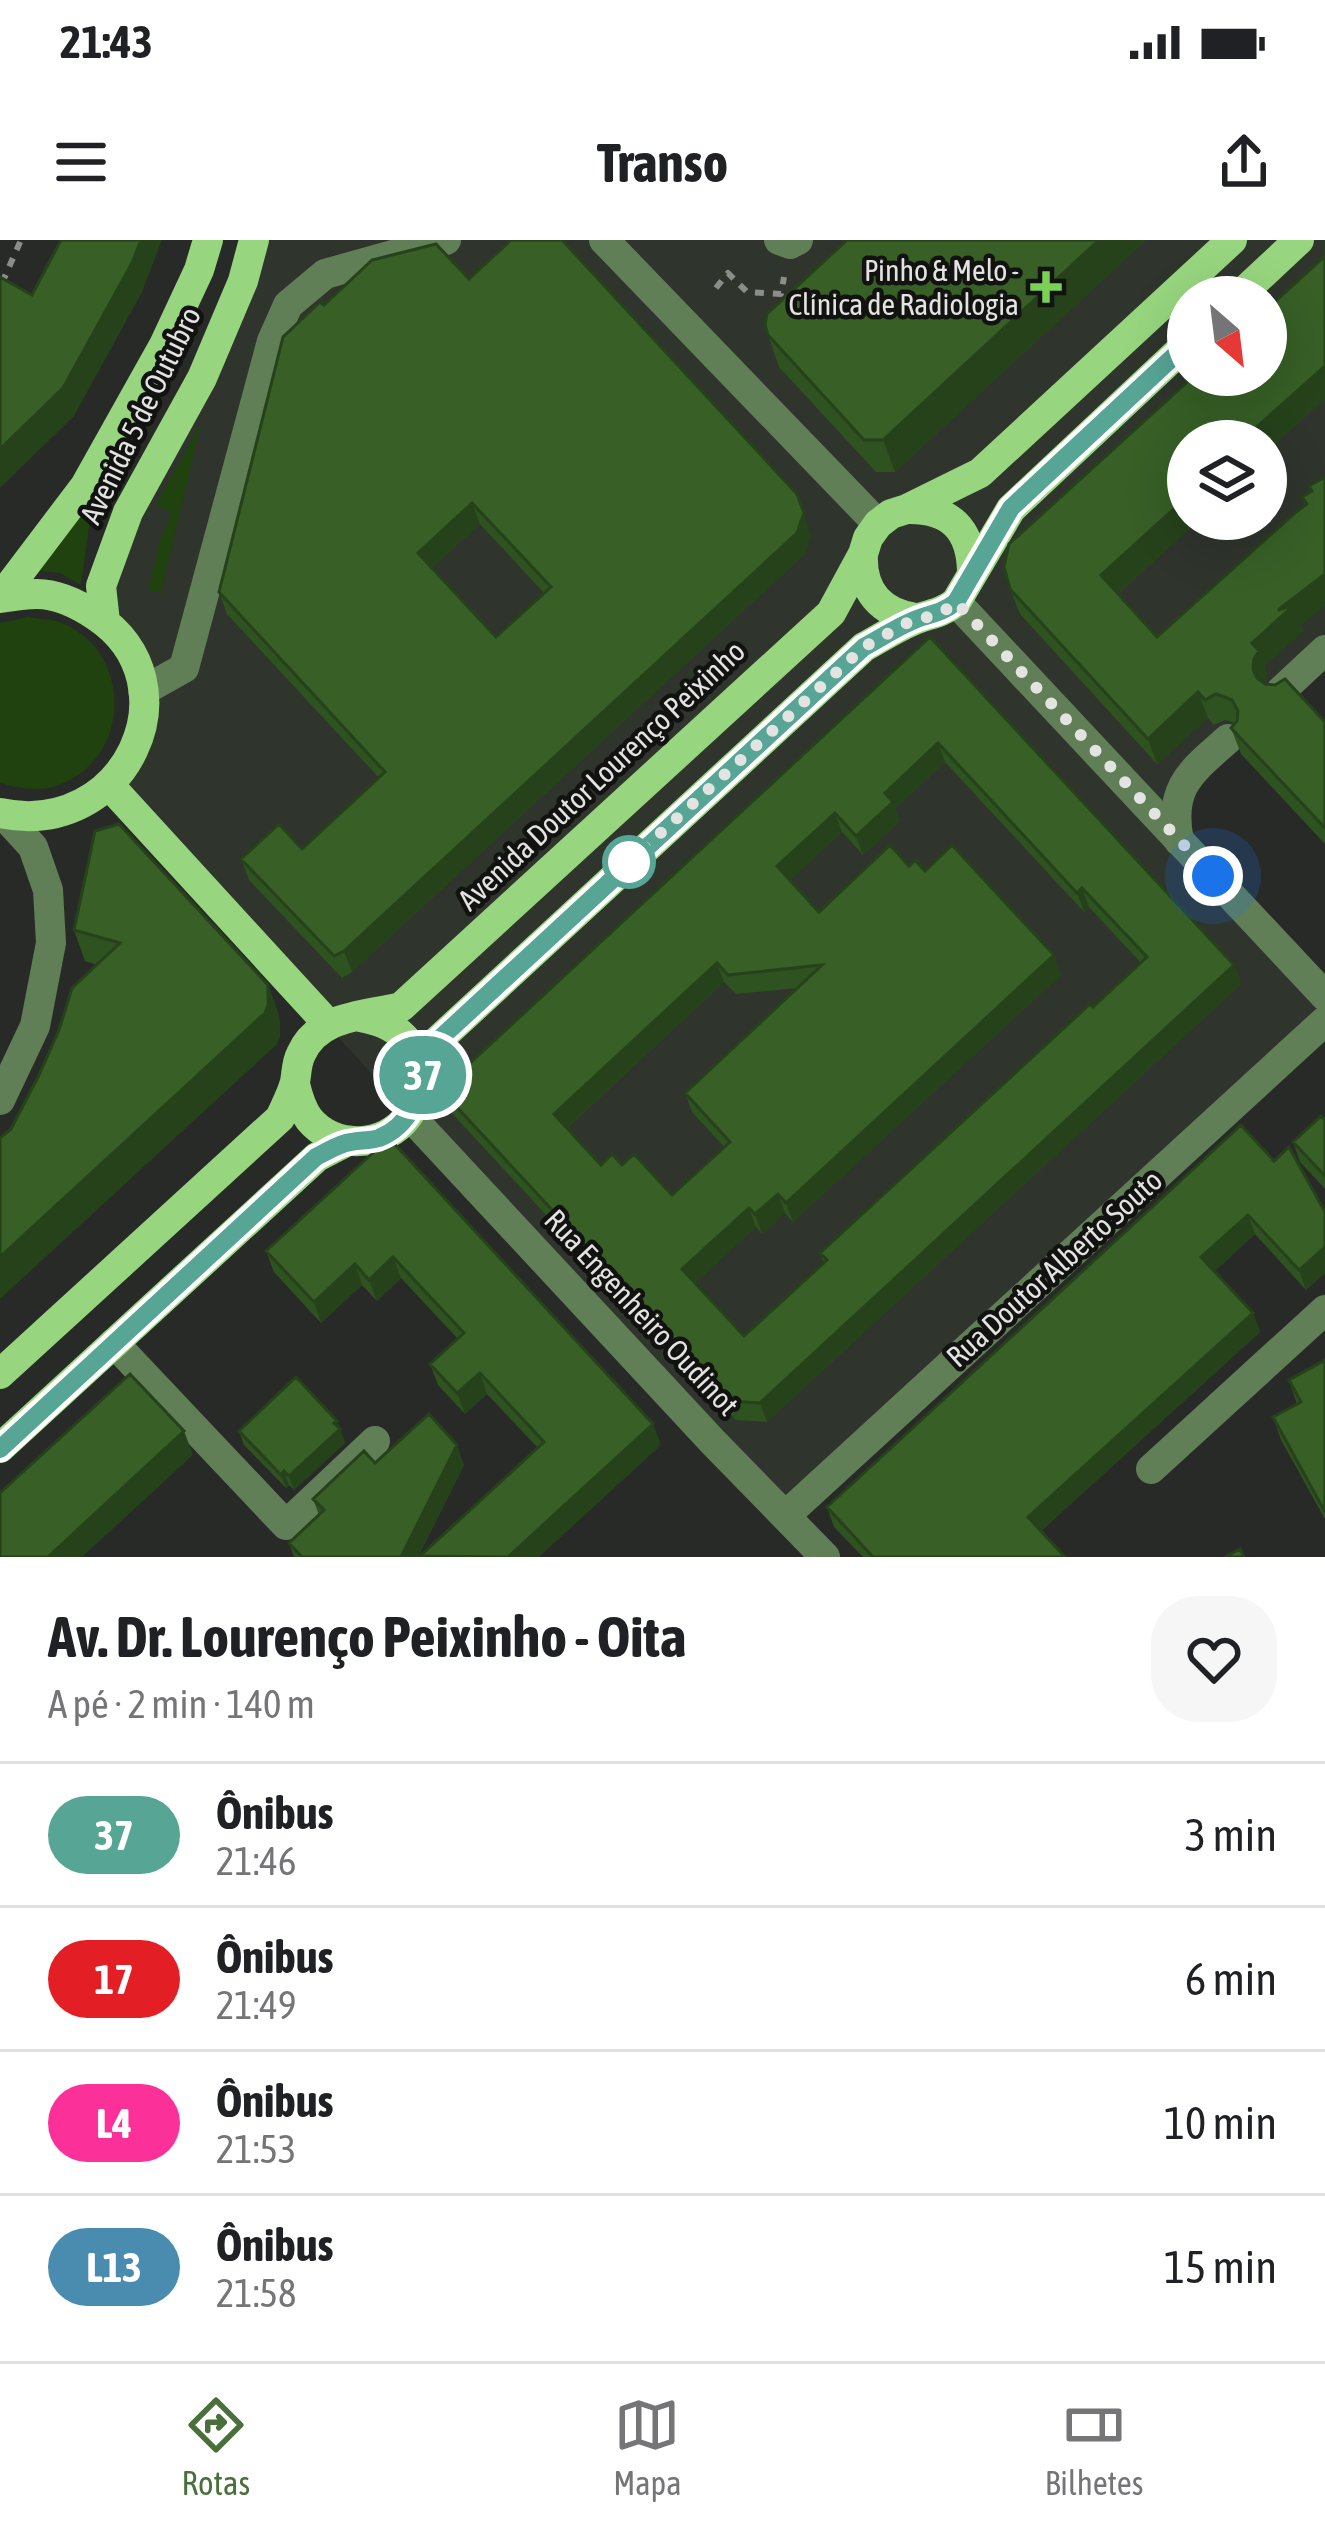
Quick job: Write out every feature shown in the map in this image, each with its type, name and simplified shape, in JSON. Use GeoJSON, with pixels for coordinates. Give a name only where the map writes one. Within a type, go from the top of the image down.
{"type":"FeatureCollection","features":[{"type":"Feature","properties":{"kind":"main road","name":"Avenida 5 de Outubro"},"geometry":{"type":"LineString","coordinates":[[0,598],[85,486],[164,345],[208,240]]}},
{"type":"Feature","properties":{"kind":"main road","name":"Avenida 5 de Outubro"},"geometry":{"type":"LineString","coordinates":[[105,622],[101,586],[128,512],[202,378],[243,281],[254,240]]}},
{"type":"Feature","properties":{"kind":"main road"},"geometry":{"type":"LineString","coordinates":[[878,524],[980,473],[1232,240]]}},
{"type":"Feature","properties":{"kind":"main road"},"geometry":{"type":"LineString","coordinates":[[1260,276],[1299,240]]}},
{"type":"Feature","properties":{"kind":"main road"},"geometry":{"type":"LineString","coordinates":[[862,554],[866,586],[887,610],[931,617],[956,602],[1011,508],[1167,363]]}},
{"type":"Feature","properties":{"kind":"main road"},"geometry":{"type":"LineString","coordinates":[[908,509],[924,508],[950,519],[966,537],[972,571]]}},
{"type":"Feature","properties":{"kind":"main road","name":"Avenida Doutor Lourenço Peixinho"},"geometry":{"type":"LineString","coordinates":[[328,1024],[400,1007],[831,613],[878,524]]}},
{"type":"Feature","properties":{"kind":"main road"},"geometry":{"type":"LineString","coordinates":[[0,598],[40,594],[76,602],[124,642],[143,691],[142,725],[130,758],[110,786],[78,807],[41,818],[2,814]]}},
{"type":"Feature","properties":{"kind":"main road"},"geometry":{"type":"LineString","coordinates":[[110,786],[328,1024],[302,1049],[296,1066],[300,1104],[311,1122],[328,1135],[365,1142],[397,1128],[409,1115],[434,1044],[864,647],[916,618]]}},
{"type":"Feature","properties":{"kind":"main road"},"geometry":{"type":"LineString","coordinates":[[360,1017],[380,1020],[398,1030],[419,1065],[420,1085]]}},
{"type":"Feature","properties":{"kind":"main road"},"geometry":{"type":"LineString","coordinates":[[0,1374],[280,1118],[295,1084]]}},
{"type":"Feature","properties":{"kind":"main road"},"geometry":{"type":"LineString","coordinates":[[0,1448],[316,1157],[348,1142]]}},
{"type":"Feature","properties":{"kind":"street"},"geometry":{"type":"LineString","coordinates":[[143,691],[184,668],[272,341],[288,305],[325,274],[446,240]]}},
{"type":"Feature","properties":{"kind":"street"},"geometry":{"type":"LineString","coordinates":[[604,240],[878,524]]}},
{"type":"Feature","properties":{"kind":"street"},"geometry":{"type":"LineString","coordinates":[[779,240],[790,244],[798,240]]}},
{"type":"Feature","properties":{"kind":"street"},"geometry":{"type":"LineString","coordinates":[[956,602],[1325,996]]}},
{"type":"Feature","properties":{"kind":"street"},"geometry":{"type":"LineString","coordinates":[[1281,691],[1322,660]]}},
{"type":"Feature","properties":{"kind":"street"},"geometry":{"type":"LineString","coordinates":[[1179,841],[1177,796],[1188,774],[1228,740]]}},
{"type":"Feature","properties":{"kind":"street"},"geometry":{"type":"LineString","coordinates":[[1120,778],[1142,783],[1188,774]]}},
{"type":"Feature","properties":{"kind":"street"},"geometry":{"type":"LineString","coordinates":[[0,1100],[35,1026],[51,943],[47,890],[33,847],[2,814]]}},
{"type":"Feature","properties":{"kind":"street","name":"Rua Doutor Alberto Souto"},"geometry":{"type":"LineString","coordinates":[[785,1516],[1325,1022]]}},
{"type":"Feature","properties":{"kind":"street","name":"Rua Engenheiro Oudinot"},"geometry":{"type":"LineString","coordinates":[[409,1115],[825,1557]]}},
{"type":"Feature","properties":{"kind":"street"},"geometry":{"type":"LineString","coordinates":[[1151,1469],[1325,1310]]}},
{"type":"Feature","properties":{"kind":"street"},"geometry":{"type":"LineString","coordinates":[[114,1343],[286,1526],[375,1441]]}},
{"type":"Feature","properties":{"kind":"path"},"geometry":{"type":"LineString","coordinates":[[2,284],[21,240]]}},
{"type":"Feature","properties":{"kind":"path"},"geometry":{"type":"LineString","coordinates":[[716,288],[728,273],[747,292],[781,295]]}},
{"type":"Feature","properties":{"kind":"shaded area"},"geometry":{"type":"Polygon","coordinates":[[[254,240],[1325,240],[1325,650],[1188,774],[1175,822],[1325,996],[1325,1021],[785,1516],[409,1115],[110,786],[142,725],[105,622],[128,512],[254,240]]]}},
{"type":"Feature","properties":{"kind":"green space"},"geometry":{"type":"Polygon","coordinates":[[[201,423],[161,593],[148,590],[171,512],[156,505],[201,423]]]}},
{"type":"Feature","properties":{"kind":"green space"},"geometry":{"type":"Polygon","coordinates":[[[81,508],[91,512],[81,585],[60,573],[33,570],[81,508]]]}},
{"type":"Feature","properties":{"kind":"green space"},"geometry":{"type":"Polygon","coordinates":[[[28,617],[56,621],[82,634],[100,654],[111,677],[114,703],[111,729],[100,753],[82,772],[42,789],[0,783],[0,623],[28,617]]]}},
{"type":"Feature","properties":{"kind":"building"},"geometry":{"type":"Polygon","coordinates":[[[61,240],[141,240],[63,388],[0,449],[0,277],[32,295],[61,240]]]}},
{"type":"Feature","properties":{"kind":"building"},"geometry":{"type":"Polygon","coordinates":[[[511,240],[562,240],[797,494],[804,513],[797,533],[334,956],[241,859],[279,824],[302,849],[385,772],[219,592],[283,337],[372,260],[436,244],[469,279],[511,240]],[[472,503],[418,553],[496,637],[551,587],[472,503]]]}},
{"type":"Feature","properties":{"kind":"building"},"geometry":{"type":"Polygon","coordinates":[[[847,240],[1099,240],[883,440],[864,440],[768,335],[765,325],[767,314],[847,240]]]}},
{"type":"Feature","properties":{"kind":"building"},"geometry":{"type":"Polygon","coordinates":[[[1325,256],[1325,366],[1264,420],[1167,420],[1167,515],[1101,575],[1157,637],[1265,540],[1287,540],[1287,520],[1307,504],[1302,497],[1312,491],[1309,486],[1325,477],[1325,574],[1278,610],[1294,605],[1252,643],[1259,651],[1253,669],[1257,678],[1275,685],[1285,679],[1325,722],[1325,828],[1231,728],[1238,711],[1232,700],[1216,694],[1205,700],[1198,692],[1148,739],[1010,589],[1004,567],[1009,544],[1172,396],[1287,396],[1287,291],[1325,256]]]}},
{"type":"Feature","properties":{"kind":"building"},"geometry":{"type":"Polygon","coordinates":[[[930,637],[1234,965],[760,1403],[729,1401],[441,1090],[930,637]],[[938,743],[885,793],[893,802],[856,836],[835,813],[777,866],[819,912],[890,845],[909,866],[915,860],[925,871],[952,845],[1054,955],[786,1203],[778,1194],[755,1214],[749,1208],[682,1269],[744,1336],[827,1260],[820,1253],[1147,957],[1082,888],[1077,893],[938,743]],[[717,963],[554,1114],[601,1165],[612,1154],[622,1165],[634,1154],[672,1195],[730,1142],[685,1093],[822,965],[728,975],[717,963]]]}},
{"type":"Feature","properties":{"kind":"building"},"geometry":{"type":"Polygon","coordinates":[[[119,824],[268,985],[268,1006],[0,1257],[0,1138],[11,1129],[38,1077],[72,988],[120,943],[74,930],[95,831],[119,824]]]}},
{"type":"Feature","properties":{"kind":"building"},"geometry":{"type":"Polygon","coordinates":[[[1321,1116],[1325,1120],[1325,1176],[1293,1142],[1321,1116]]]}},
{"type":"Feature","properties":{"kind":"building"},"geometry":{"type":"Polygon","coordinates":[[[1241,1125],[1274,1161],[1289,1147],[1325,1212],[1325,1247],[1299,1270],[1248,1215],[1201,1257],[1253,1313],[1028,1517],[1065,1557],[873,1557],[827,1507],[1241,1125]]]}},
{"type":"Feature","properties":{"kind":"building"},"geometry":{"type":"Polygon","coordinates":[[[389,1138],[653,1424],[508,1557],[420,1556],[544,1442],[480,1373],[457,1393],[430,1364],[464,1333],[393,1257],[369,1280],[355,1264],[314,1302],[266,1251],[389,1138]]]}},
{"type":"Feature","properties":{"kind":"building"},"geometry":{"type":"Polygon","coordinates":[[[1325,1360],[1325,1512],[1273,1417],[1301,1402],[1289,1380],[1325,1360]]]}},
{"type":"Feature","properties":{"kind":"building"},"geometry":{"type":"Polygon","coordinates":[[[130,1374],[184,1431],[48,1557],[0,1557],[0,1493],[130,1374]]]}},
{"type":"Feature","properties":{"kind":"building"},"geometry":{"type":"Polygon","coordinates":[[[296,1377],[340,1429],[289,1476],[284,1471],[281,1475],[239,1431],[296,1377]]]}},
{"type":"Feature","properties":{"kind":"building"},"geometry":{"type":"Polygon","coordinates":[[[429,1414],[457,1445],[401,1557],[302,1557],[289,1543],[324,1510],[313,1499],[364,1451],[375,1463],[429,1414]]]}},
{"type":"Feature","properties":{"kind":"bus line","name":"37"},"geometry":{"type":"LineString","coordinates":[[0,1449],[316,1157],[397,1128],[416,1101],[434,1044],[864,647],[956,602],[1011,508],[1167,363]]}},
{"type":"Feature","properties":{"kind":"place","name":"Pinho & Melo - Clínica de Radiologia"},"geometry":{"type":"Point","coordinates":[1046,287]}},
{"type":"Feature","properties":{"kind":"route"},"geometry":{"type":"LineString","coordinates":[[629,862],[864,647],[956,602],[1213,876]]}}]}
